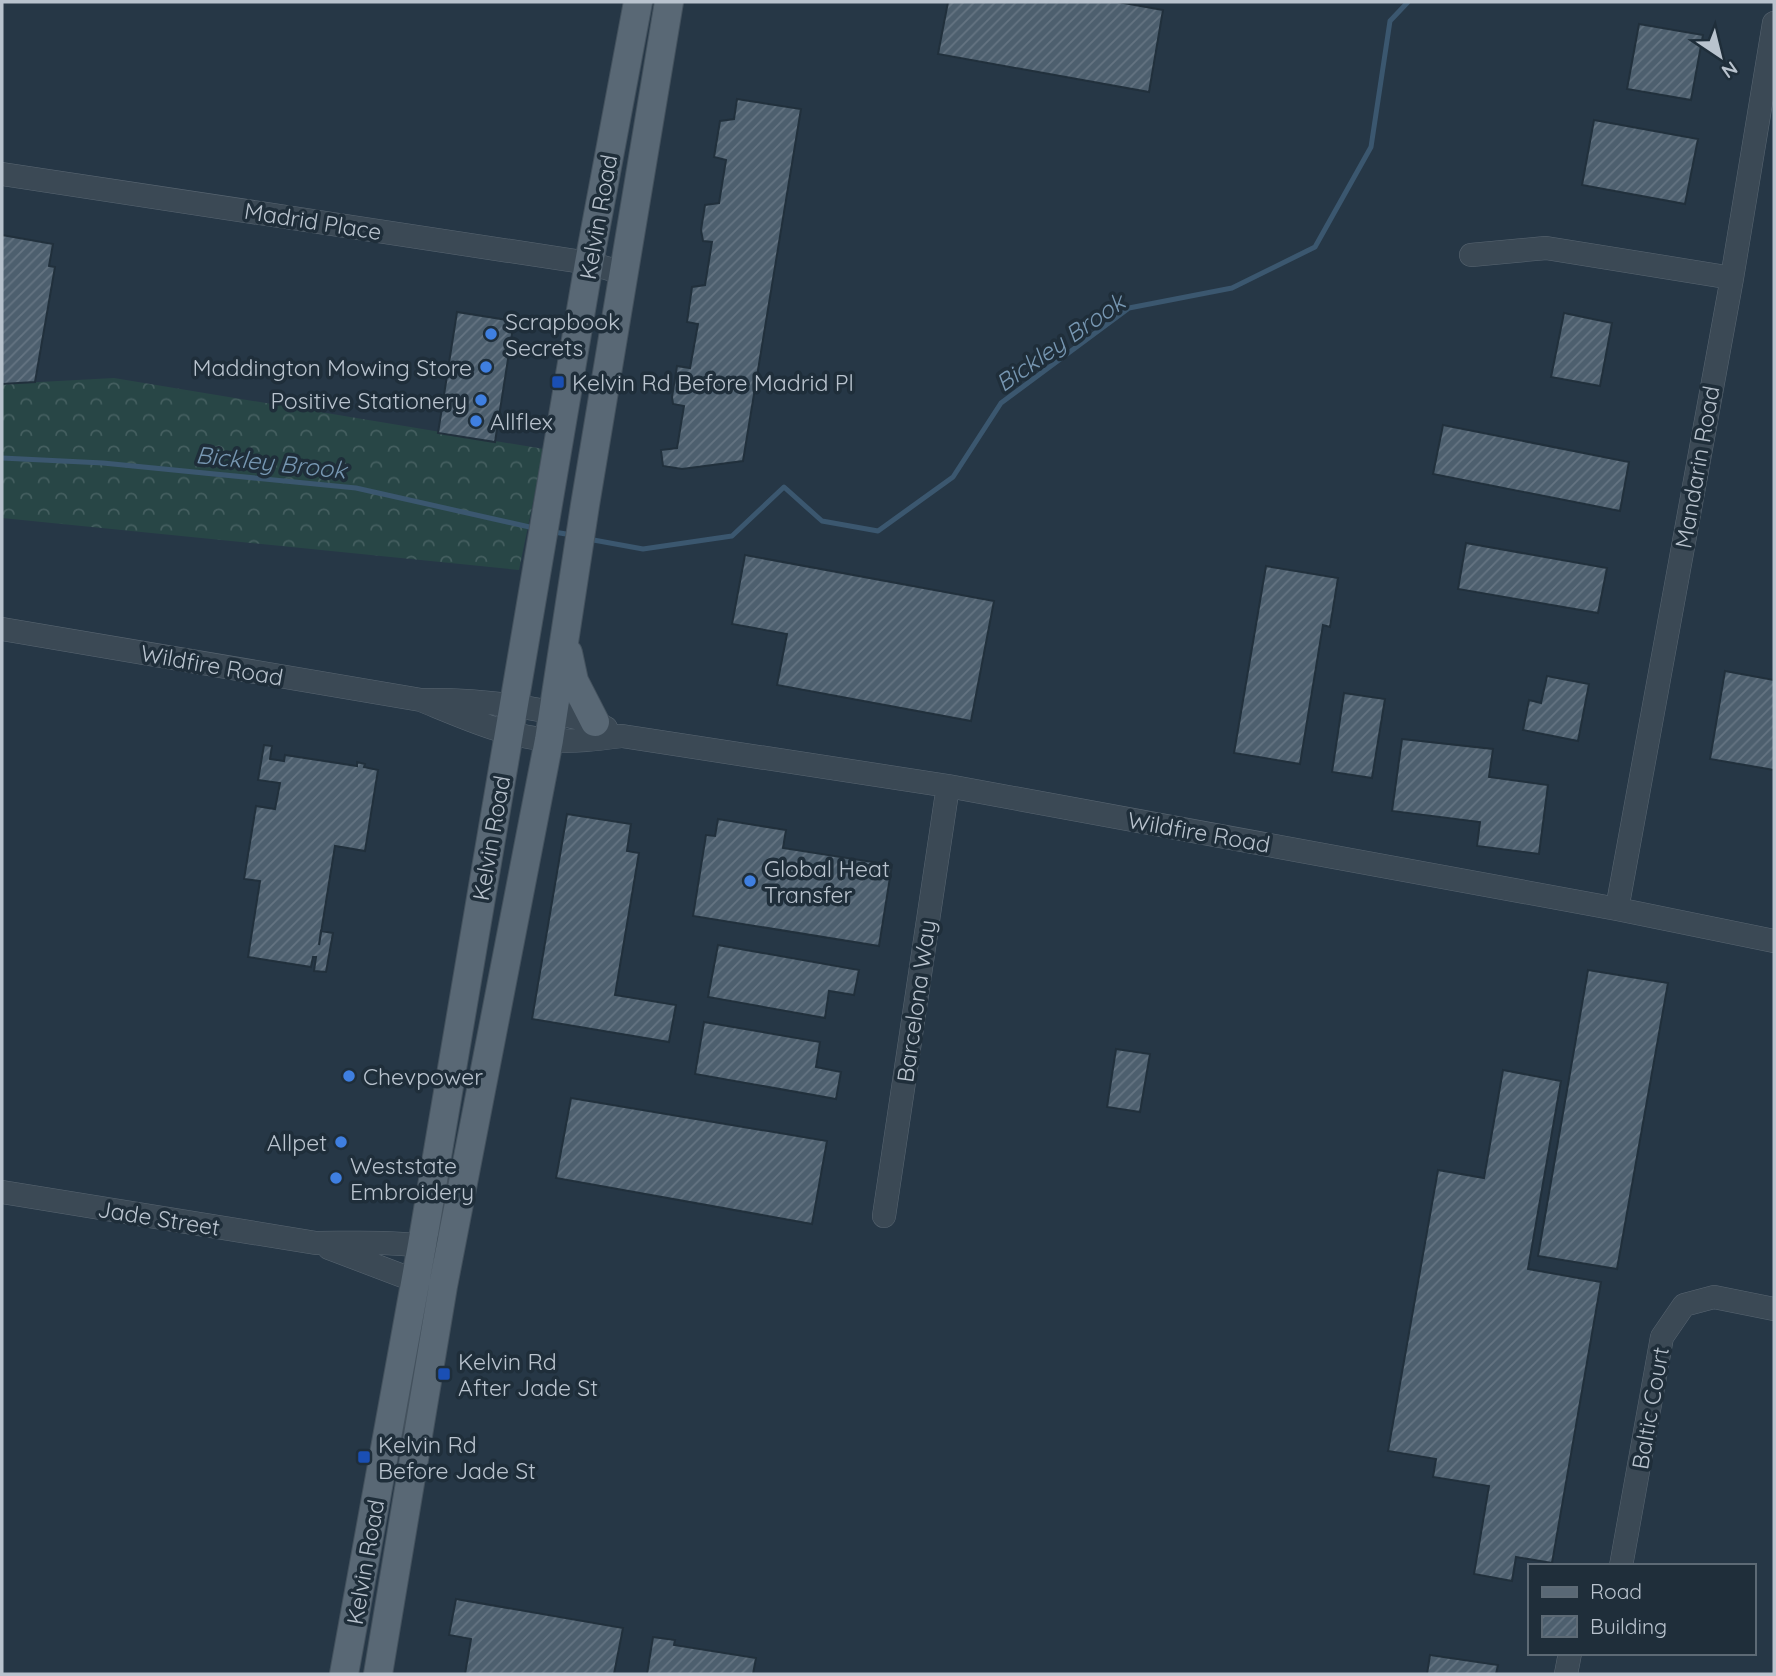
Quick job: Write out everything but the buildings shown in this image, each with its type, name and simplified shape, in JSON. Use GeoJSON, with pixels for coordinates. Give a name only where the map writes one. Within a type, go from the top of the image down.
{"type":"FeatureCollection","features":[{"type":"Feature","properties":{"kind":"main road"},"geometry":{"type":"LineString","coordinates":[[636,13],[666,15]]}},
{"type":"Feature","properties":{"kind":"main road","name":"Kelvin Road"},"geometry":{"type":"LineString","coordinates":[[344,1674],[416,1281],[589,263],[636,13]]}},
{"type":"Feature","properties":{"kind":"main road","name":"Kelvin Road"},"geometry":{"type":"LineString","coordinates":[[378,1674],[443,1286],[554,712],[666,15]]}},
{"type":"Feature","properties":{"kind":"main road"},"geometry":{"type":"LineString","coordinates":[[565,640],[573,681],[594,722]]}},
{"type":"Feature","properties":{"kind":"main road"},"geometry":{"type":"LineString","coordinates":[[379,1484],[393,1456],[401,1450],[415,1451]]}},
{"type":"Feature","properties":{"kind":"street","name":"Mandarin Road"},"geometry":{"type":"LineString","coordinates":[[1616,909],[1732,278],[1774,23]]}},
{"type":"Feature","properties":{"kind":"street","name":"Madrid Place"},"geometry":{"type":"LineString","coordinates":[[2,174],[589,263],[623,273]]}},
{"type":"Feature","properties":{"kind":"street"},"geometry":{"type":"LineString","coordinates":[[1471,255],[1546,248],[1732,278]]}},
{"type":"Feature","properties":{"kind":"street","name":"Wildfire Road"},"geometry":{"type":"LineString","coordinates":[[2,629],[421,700],[510,732],[549,740],[586,741],[622,736],[948,786],[1616,909],[1774,941]]}},
{"type":"Feature","properties":{"kind":"street","name":"Wildfire Road"},"geometry":{"type":"LineString","coordinates":[[421,700],[468,699],[514,704],[594,722],[622,736]]}},
{"type":"Feature","properties":{"kind":"street","name":"Barcelona Way"},"geometry":{"type":"LineString","coordinates":[[884,1216],[948,786]]}},
{"type":"Feature","properties":{"kind":"street","name":"Jade Street"},"geometry":{"type":"LineString","coordinates":[[2,1192],[316,1243],[422,1245],[450,1251]]}},
{"type":"Feature","properties":{"kind":"street","name":"Jade Street"},"geometry":{"type":"LineString","coordinates":[[316,1243],[416,1281],[443,1286]]}},
{"type":"Feature","properties":{"kind":"street","name":"Baltic Court"},"geometry":{"type":"LineString","coordinates":[[1621,1564],[1662,1337],[1684,1305],[1714,1297],[1774,1309]]}},
{"type":"Feature","properties":{"kind":"street"},"geometry":{"type":"LineString","coordinates":[[1566,1674],[1570,1655]]}},
{"type":"Feature","properties":{"kind":"green space"},"geometry":{"type":"Polygon","coordinates":[[[114,378],[544,449],[519,570],[2,518],[2,384],[114,378]]]}},
{"type":"Feature","properties":{"kind":"waterway","name":"Bickley Brook"},"geometry":{"type":"LineString","coordinates":[[588,539],[643,549],[732,536],[784,487],[822,521],[878,531],[953,477],[1001,403],[1129,308],[1232,288],[1315,247],[1371,147],[1390,21],[1408,2]]}},
{"type":"Feature","properties":{"kind":"waterway","name":"Bickley Brook"},"geometry":{"type":"LineString","coordinates":[[2,458],[103,463],[356,488],[534,528]]}},
{"type":"Feature","properties":{"kind":"waterway","name":"Bickley Brook"},"geometry":{"type":"LineString","coordinates":[[554,532],[572,535]]}},
{"type":"Feature","properties":{"kind":"place","name":"Scrapbook Secrets"},"geometry":{"type":"Point","coordinates":[491,334]}},
{"type":"Feature","properties":{"kind":"place","name":"Maddington Mowing Store"},"geometry":{"type":"Point","coordinates":[486,367]}},
{"type":"Feature","properties":{"kind":"place","name":"Kelvin Rd Before Madrid Pl"},"geometry":{"type":"Point","coordinates":[558,382]}},
{"type":"Feature","properties":{"kind":"place","name":"Positive Stationery"},"geometry":{"type":"Point","coordinates":[481,400]}},
{"type":"Feature","properties":{"kind":"place","name":"Allflex"},"geometry":{"type":"Point","coordinates":[476,421]}},
{"type":"Feature","properties":{"kind":"place","name":"Global Heat Transfer"},"geometry":{"type":"Point","coordinates":[750,881]}},
{"type":"Feature","properties":{"kind":"place","name":"Chevpower"},"geometry":{"type":"Point","coordinates":[349,1076]}},
{"type":"Feature","properties":{"kind":"place","name":"Allpet"},"geometry":{"type":"Point","coordinates":[341,1142]}},
{"type":"Feature","properties":{"kind":"place","name":"Weststate Embroidery"},"geometry":{"type":"Point","coordinates":[336,1178]}},
{"type":"Feature","properties":{"kind":"place","name":"Kelvin Rd After Jade St"},"geometry":{"type":"Point","coordinates":[444,1374]}},
{"type":"Feature","properties":{"kind":"place","name":"Kelvin Rd Before Jade St"},"geometry":{"type":"Point","coordinates":[364,1457]}}]}
